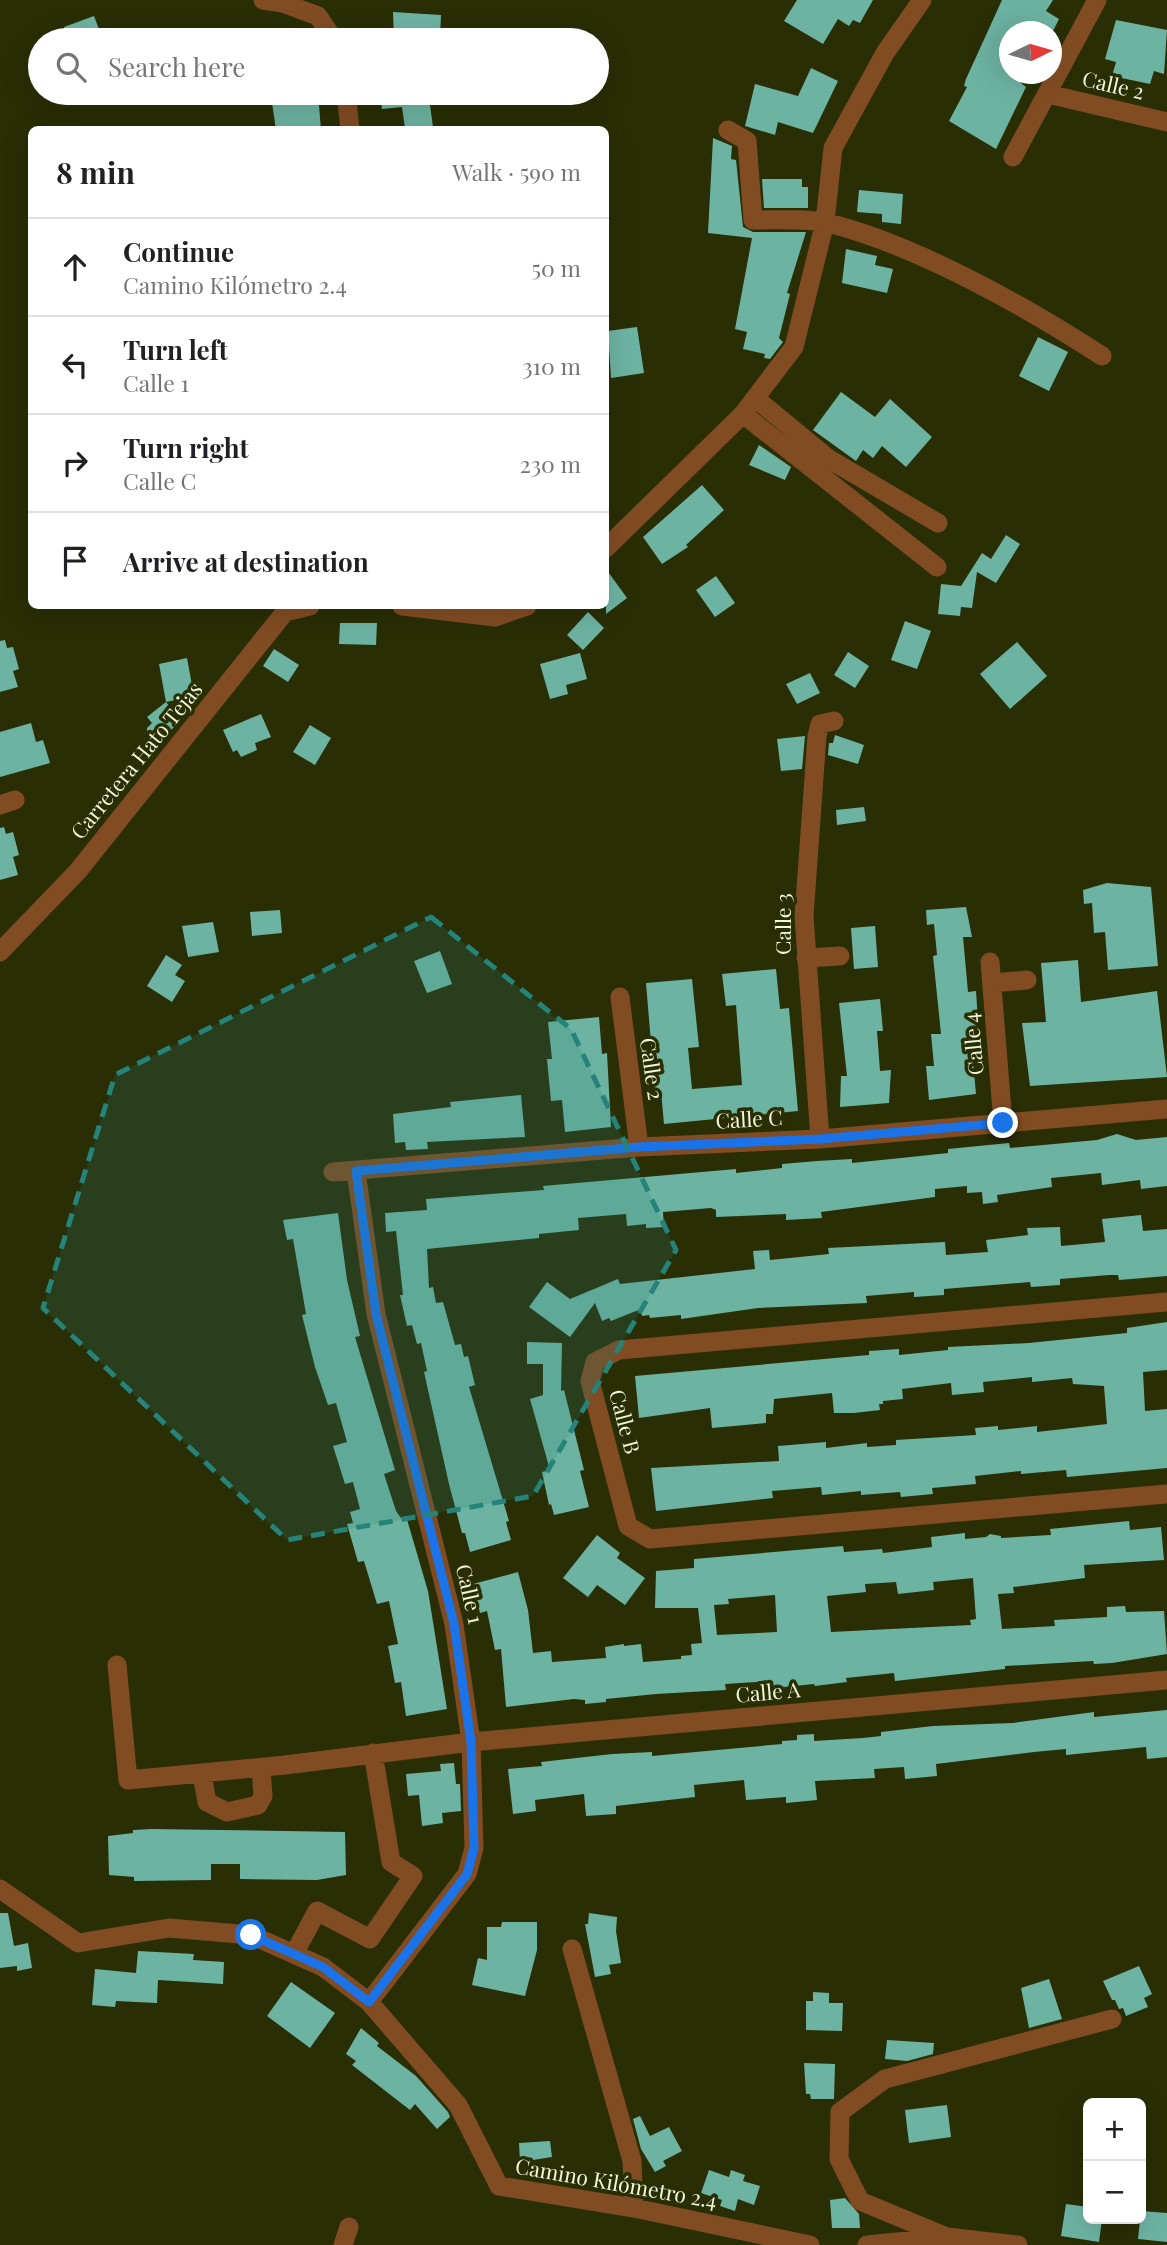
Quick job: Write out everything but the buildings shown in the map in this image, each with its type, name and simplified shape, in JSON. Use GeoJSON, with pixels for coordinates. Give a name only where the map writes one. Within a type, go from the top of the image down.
{"type":"FeatureCollection","features":[{"type":"Feature","properties":{"kind":"street"},"geometry":{"type":"LineString","coordinates":[[263,0],[282,3],[318,16],[326,28]]}},
{"type":"Feature","properties":{"kind":"street"},"geometry":{"type":"LineString","coordinates":[[609,545],[750,406],[794,346],[825,222],[833,148],[885,53],[922,0]]}},
{"type":"Feature","properties":{"kind":"street"},"geometry":{"type":"LineString","coordinates":[[1013,157],[1097,0]]}},
{"type":"Feature","properties":{"kind":"street","name":"Calle 2"},"geometry":{"type":"LineString","coordinates":[[1048,94],[1167,122]]}},
{"type":"Feature","properties":{"kind":"street"},"geometry":{"type":"LineString","coordinates":[[347,105],[350,126]]}},
{"type":"Feature","properties":{"kind":"street"},"geometry":{"type":"LineString","coordinates":[[728,130],[747,141],[753,220],[825,222],[892,246],[996,294],[1102,356]]}},
{"type":"Feature","properties":{"kind":"street"},"geometry":{"type":"LineString","coordinates":[[750,406],[829,459],[938,523]]}},
{"type":"Feature","properties":{"kind":"street"},"geometry":{"type":"LineString","coordinates":[[750,406],[937,567]]}},
{"type":"Feature","properties":{"kind":"street","name":"Carretera Hato Tejas"},"geometry":{"type":"LineString","coordinates":[[0,952],[78,871],[285,612],[298,609]]}},
{"type":"Feature","properties":{"kind":"street"},"geometry":{"type":"LineString","coordinates":[[432,609],[495,617],[518,609]]}},
{"type":"Feature","properties":{"kind":"street","name":"Calle 3"},"geometry":{"type":"LineString","coordinates":[[820,1139],[804,916],[817,736],[820,724],[834,721]]}},
{"type":"Feature","properties":{"kind":"street"},"geometry":{"type":"LineString","coordinates":[[806,958],[840,956]]}},
{"type":"Feature","properties":{"kind":"street","name":"Calle 4"},"geometry":{"type":"LineString","coordinates":[[990,962],[1003,1123]]}},
{"type":"Feature","properties":{"kind":"street"},"geometry":{"type":"LineString","coordinates":[[992,982],[1027,980]]}},
{"type":"Feature","properties":{"kind":"street","name":"Calle 2"},"geometry":{"type":"LineString","coordinates":[[620,998],[639,1147]]}},
{"type":"Feature","properties":{"kind":"street","name":"Calle C"},"geometry":{"type":"LineString","coordinates":[[333,1172],[639,1147],[820,1139],[1167,1109]]}},
{"type":"Feature","properties":{"kind":"street","name":"Calle 1"},"geometry":{"type":"LineString","coordinates":[[356,1171],[376,1314],[454,1624],[471,1742],[474,1848],[467,1874],[369,2002]]}},
{"type":"Feature","properties":{"kind":"street","name":"Calle B"},"geometry":{"type":"LineString","coordinates":[[1167,1302],[619,1350],[595,1362],[590,1381],[628,1526],[650,1539],[1167,1494]]}},
{"type":"Feature","properties":{"kind":"street","name":"Calle A"},"geometry":{"type":"LineString","coordinates":[[117,1665],[128,1780],[261,1768],[471,1742],[1167,1680]]}},
{"type":"Feature","properties":{"kind":"street"},"geometry":{"type":"LineString","coordinates":[[294,1954],[317,1911],[370,1939],[413,1876],[391,1862],[373,1753]]}},
{"type":"Feature","properties":{"kind":"street"},"geometry":{"type":"LineString","coordinates":[[202,1774],[207,1802],[227,1812],[258,1805],[263,1796],[261,1768]]}},
{"type":"Feature","properties":{"kind":"street","name":"Camino Kilómetro 2.4"},"geometry":{"type":"LineString","coordinates":[[0,1889],[78,1943],[169,1928],[251,1935],[323,1967],[369,2002],[458,2105],[499,2186],[634,2208],[810,2245]]}},
{"type":"Feature","properties":{"kind":"street"},"geometry":{"type":"LineString","coordinates":[[572,1949],[632,2161],[634,2208]]}},
{"type":"Feature","properties":{"kind":"street"},"geometry":{"type":"LineString","coordinates":[[947,2237],[860,2201],[839,2158],[840,2112],[885,2079],[1112,2019]]}},
{"type":"Feature","properties":{"kind":"street"},"geometry":{"type":"LineString","coordinates":[[867,2245],[947,2237],[1018,2245]]}},
{"type":"Feature","properties":{"kind":"highlighted area"},"geometry":{"type":"Polygon","coordinates":[[[431,917],[571,1029],[676,1250],[533,1496],[287,1540],[43,1308],[115,1075],[431,917]]]}},
{"type":"Feature","properties":{"kind":"route"},"geometry":{"type":"LineString","coordinates":[[251,1935],[323,1967],[369,2002],[467,1874],[474,1848],[471,1742],[454,1624],[376,1314],[356,1171],[639,1147],[820,1139],[1003,1123]]}}]}
